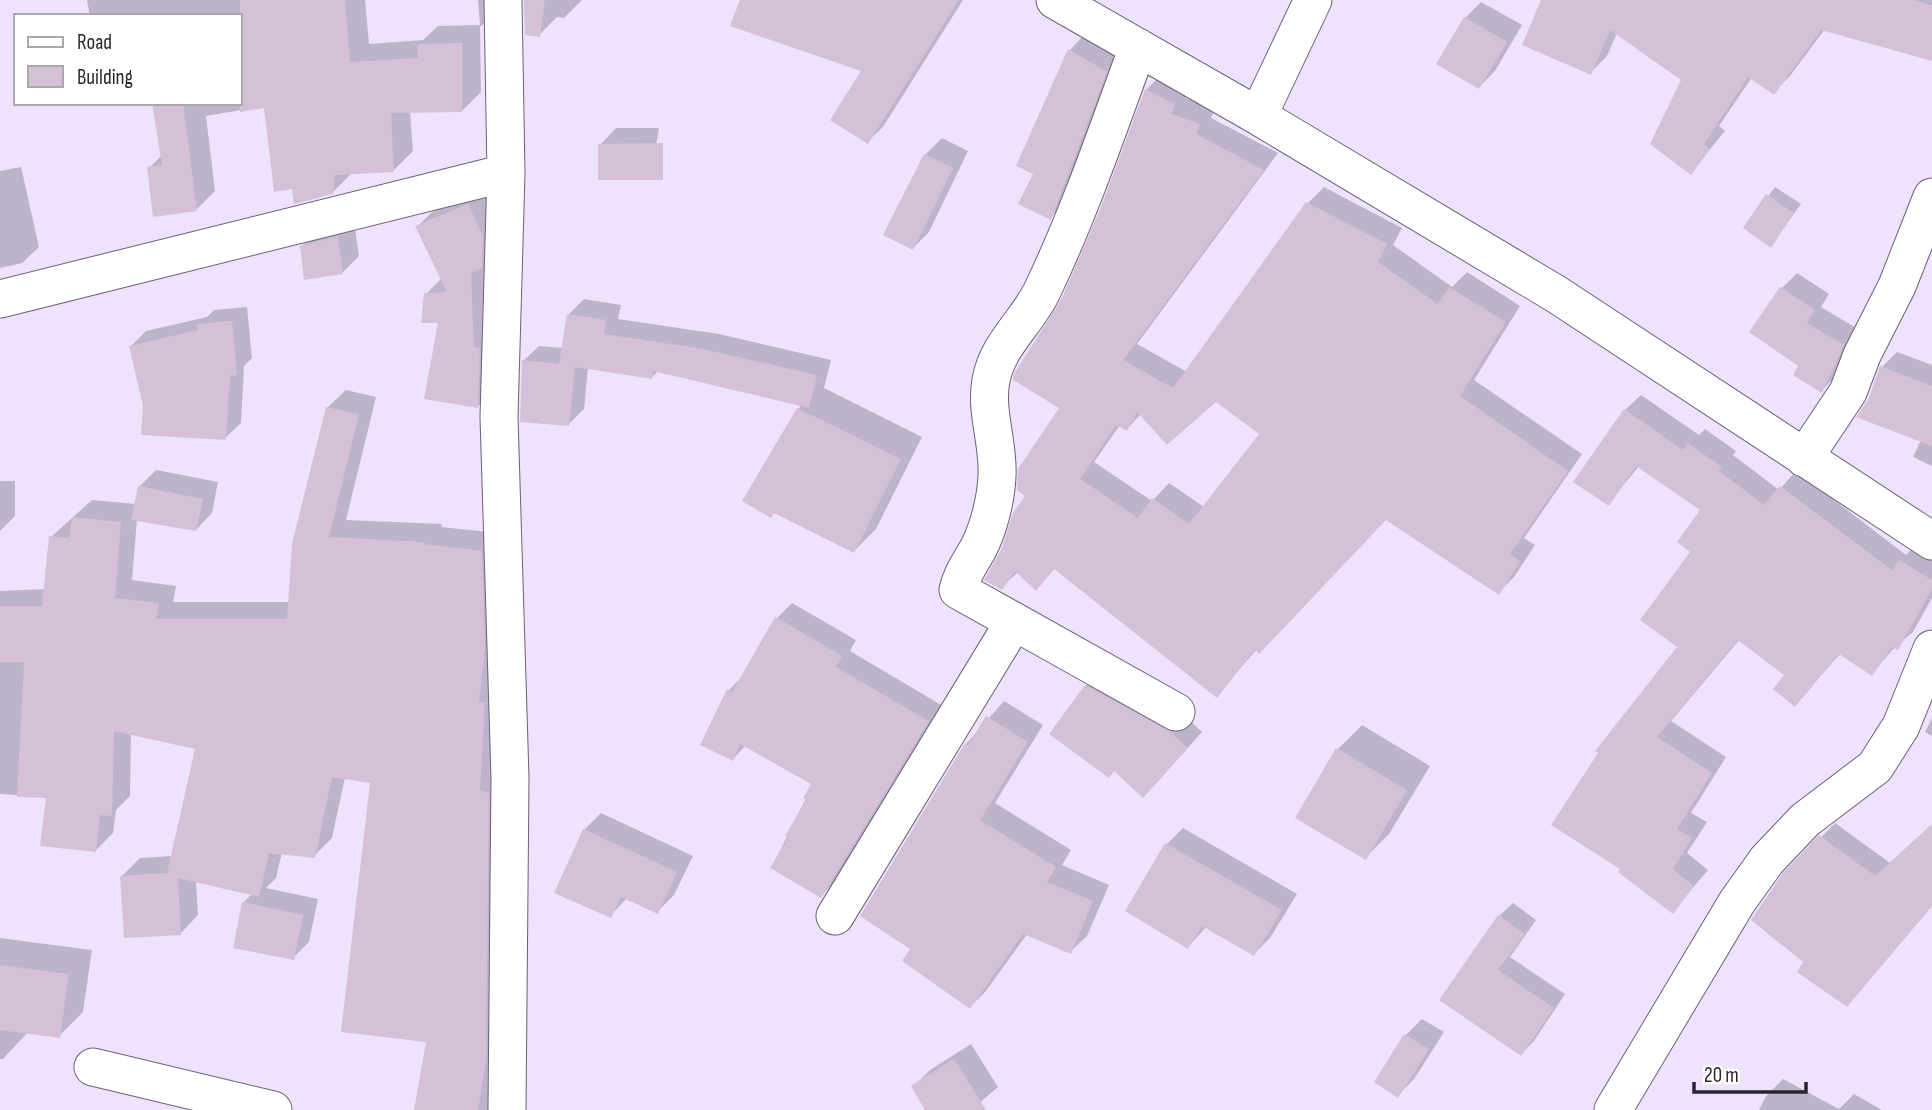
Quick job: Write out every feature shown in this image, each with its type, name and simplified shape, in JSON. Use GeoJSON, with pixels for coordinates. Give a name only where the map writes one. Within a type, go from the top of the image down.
{"type":"FeatureCollection","features":[{"type":"Feature","properties":{"kind":"street"},"geometry":{"type":"LineString","coordinates":[[503,0],[506,173],[499,417],[510,778],[507,1110]]}},
{"type":"Feature","properties":{"kind":"street"},"geometry":{"type":"LineString","coordinates":[[1055,0],[1258,116],[1556,294],[1932,541]]}},
{"type":"Feature","properties":{"kind":"street"},"geometry":{"type":"LineString","coordinates":[[1258,116],[1313,0]]}},
{"type":"Feature","properties":{"kind":"street"},"geometry":{"type":"LineString","coordinates":[[1138,47],[1056,260],[1041,293],[1005,342],[991,380],[991,423],[997,475],[989,517],[958,590],[1176,712]]}},
{"type":"Feature","properties":{"kind":"street"},"geometry":{"type":"LineString","coordinates":[[0,299],[506,173]]}},
{"type":"Feature","properties":{"kind":"street"},"geometry":{"type":"LineString","coordinates":[[1804,458],[1848,392],[1862,355],[1897,286],[1932,197]]}},
{"type":"Feature","properties":{"kind":"street"},"geometry":{"type":"LineString","coordinates":[[835,916],[1014,622]]}},
{"type":"Feature","properties":{"kind":"street"},"geometry":{"type":"LineString","coordinates":[[1613,1110],[1711,945],[1767,860],[1805,820],[1875,767],[1901,726],[1932,649]]}},
{"type":"Feature","properties":{"kind":"street"},"geometry":{"type":"LineString","coordinates":[[93,1067],[273,1110]]}},
{"type":"Feature","properties":{"kind":"building"},"geometry":{"type":"Polygon","coordinates":[[[240,0],[345,0],[350,62],[418,58],[418,44],[462,43],[462,112],[391,113],[394,172],[335,175],[333,194],[294,204],[292,189],[274,192],[264,108],[240,112],[240,0]]]}},
{"type":"Feature","properties":{"kind":"building"},"geometry":{"type":"Polygon","coordinates":[[[524,0],[545,0],[540,37],[525,35],[524,0]]]}},
{"type":"Feature","properties":{"kind":"building"},"geometry":{"type":"Polygon","coordinates":[[[740,0],[959,0],[868,144],[830,120],[861,71],[730,26],[740,0]]]}},
{"type":"Feature","properties":{"kind":"building"},"geometry":{"type":"Polygon","coordinates":[[[1541,0],[1914,0],[1932,5],[1932,61],[1821,30],[1774,95],[1748,77],[1704,144],[1710,149],[1691,175],[1650,144],[1681,80],[1610,30],[1591,75],[1522,45],[1541,0]]]}},
{"type":"Feature","properties":{"kind":"building"},"geometry":{"type":"Polygon","coordinates":[[[1464,17],[1507,42],[1479,89],[1436,64],[1464,17]]]}},
{"type":"Feature","properties":{"kind":"building"},"geometry":{"type":"Polygon","coordinates":[[[1068,49],[1107,72],[1051,220],[1018,204],[1033,174],[1016,166],[1068,49]]]}},
{"type":"Feature","properties":{"kind":"building"},"geometry":{"type":"Polygon","coordinates":[[[1145,89],[1175,104],[1171,114],[1200,124],[1196,134],[1264,170],[1123,360],[1173,388],[1306,202],[1387,244],[1378,262],[1438,304],[1449,287],[1506,322],[1460,396],[1568,471],[1510,554],[1520,561],[1499,595],[1386,520],[1259,654],[1255,649],[1217,698],[1054,569],[1036,591],[1015,571],[1002,590],[984,580],[1002,548],[1013,513],[1025,496],[1017,490],[1018,469],[1059,408],[1013,380],[1014,374],[1062,298],[1101,207],[1145,89]],[[1216,402],[1167,445],[1137,412],[1127,431],[1116,425],[1080,479],[1138,518],[1152,498],[1189,524],[1259,434],[1216,402]]]}},
{"type":"Feature","properties":{"kind":"building"},"geometry":{"type":"Polygon","coordinates":[[[152,105],[183,105],[197,211],[153,217],[147,167],[162,165],[152,105]]]}},
{"type":"Feature","properties":{"kind":"building"},"geometry":{"type":"Polygon","coordinates":[[[663,143],[663,180],[598,180],[598,144],[663,143]]]}},
{"type":"Feature","properties":{"kind":"building"},"geometry":{"type":"Polygon","coordinates":[[[924,154],[953,168],[913,250],[883,235],[924,154]]]}},
{"type":"Feature","properties":{"kind":"building"},"geometry":{"type":"Polygon","coordinates":[[[1766,194],[1794,213],[1771,248],[1743,228],[1766,194]]]}},
{"type":"Feature","properties":{"kind":"building"},"geometry":{"type":"Polygon","coordinates":[[[468,204],[483,236],[482,268],[471,273],[474,347],[480,348],[478,408],[424,399],[438,323],[421,323],[424,293],[447,292],[415,226],[468,204]]]}},
{"type":"Feature","properties":{"kind":"building"},"geometry":{"type":"Polygon","coordinates":[[[338,236],[343,274],[304,280],[300,246],[338,236]]]}},
{"type":"Feature","properties":{"kind":"building"},"geometry":{"type":"Polygon","coordinates":[[[1780,287],[1815,310],[1807,323],[1844,345],[1822,393],[1793,375],[1798,366],[1749,332],[1780,287]]]}},
{"type":"Feature","properties":{"kind":"building"},"geometry":{"type":"Polygon","coordinates":[[[567,314],[606,320],[604,334],[703,349],[817,375],[809,408],[653,371],[652,379],[575,367],[569,426],[520,422],[522,360],[559,364],[567,314]]]}},
{"type":"Feature","properties":{"kind":"building"},"geometry":{"type":"Polygon","coordinates":[[[232,321],[237,375],[230,376],[226,440],[141,435],[143,406],[129,346],[198,330],[197,324],[232,321]]]}},
{"type":"Feature","properties":{"kind":"building"},"geometry":{"type":"Polygon","coordinates":[[[1880,366],[1932,386],[1932,446],[1856,417],[1868,400],[1880,366]]]}},
{"type":"Feature","properties":{"kind":"building"},"geometry":{"type":"Polygon","coordinates":[[[326,407],[359,414],[329,537],[425,542],[424,544],[482,551],[485,651],[479,702],[485,702],[480,790],[489,793],[486,1062],[478,1110],[414,1110],[426,1042],[341,1032],[370,783],[332,777],[315,858],[269,853],[259,897],[178,878],[181,935],[124,938],[120,876],[167,873],[195,749],[114,731],[112,816],[100,815],[96,852],[40,846],[46,798],[17,797],[24,662],[0,662],[0,606],[42,606],[49,536],[69,538],[72,517],[121,522],[115,598],[159,603],[156,619],[287,619],[292,544],[326,407]]]}},
{"type":"Feature","properties":{"kind":"building"},"geometry":{"type":"Polygon","coordinates":[[[797,408],[901,459],[854,553],[774,513],[771,518],[742,501],[797,408]]]}},
{"type":"Feature","properties":{"kind":"building"},"geometry":{"type":"Polygon","coordinates":[[[1624,409],[1683,450],[1688,443],[1722,467],[1719,471],[1764,505],[1780,486],[1892,570],[1899,560],[1932,580],[1932,589],[1898,650],[1892,647],[1872,676],[1839,654],[1795,707],[1773,689],[1784,675],[1738,640],[1657,737],[1712,773],[1677,829],[1692,838],[1673,869],[1694,886],[1673,914],[1618,872],[1620,869],[1551,825],[1598,753],[1595,751],[1677,647],[1640,620],[1690,552],[1677,542],[1700,510],[1636,466],[1609,506],[1573,482],[1624,409]]]}},
{"type":"Feature","properties":{"kind":"building"},"geometry":{"type":"Polygon","coordinates":[[[138,486],[203,499],[196,531],[131,520],[138,486]]]}},
{"type":"Feature","properties":{"kind":"building"},"geometry":{"type":"Polygon","coordinates":[[[775,617],[842,656],[836,667],[929,721],[821,898],[770,868],[788,838],[785,836],[806,800],[803,798],[811,784],[740,744],[733,761],[700,745],[727,689],[732,692],[775,617]]]}},
{"type":"Feature","properties":{"kind":"building"},"geometry":{"type":"Polygon","coordinates":[[[1085,685],[1169,731],[1188,748],[1143,798],[1114,771],[1109,778],[1049,734],[1085,685]]]}},
{"type":"Feature","properties":{"kind":"building"},"geometry":{"type":"Polygon","coordinates":[[[986,716],[1028,742],[980,820],[1056,867],[1047,882],[1093,901],[1071,954],[1023,934],[970,1009],[902,961],[910,949],[860,916],[965,743],[968,745],[986,716]]]}},
{"type":"Feature","properties":{"kind":"building"},"geometry":{"type":"Polygon","coordinates":[[[1336,748],[1407,790],[1366,860],[1295,818],[1336,748]]]}},
{"type":"Feature","properties":{"kind":"building"},"geometry":{"type":"Polygon","coordinates":[[[1932,824],[1932,906],[1847,1007],[1797,972],[1803,962],[1751,920],[1783,873],[1819,835],[1875,876],[1932,824]]]}},
{"type":"Feature","properties":{"kind":"building"},"geometry":{"type":"Polygon","coordinates":[[[583,829],[677,872],[658,914],[621,897],[611,918],[554,893],[583,829]]]}},
{"type":"Feature","properties":{"kind":"building"},"geometry":{"type":"Polygon","coordinates":[[[1165,843],[1282,910],[1254,956],[1202,926],[1188,949],[1125,911],[1165,843]]]}},
{"type":"Feature","properties":{"kind":"building"},"geometry":{"type":"Polygon","coordinates":[[[242,902],[303,915],[294,960],[233,948],[242,902]]]}},
{"type":"Feature","properties":{"kind":"building"},"geometry":{"type":"Polygon","coordinates":[[[1498,915],[1525,934],[1498,970],[1554,1008],[1521,1056],[1439,1000],[1498,915]]]}},
{"type":"Feature","properties":{"kind":"building"},"geometry":{"type":"Polygon","coordinates":[[[0,965],[69,974],[60,1038],[0,1030],[0,965]]]}},
{"type":"Feature","properties":{"kind":"building"},"geometry":{"type":"Polygon","coordinates":[[[1404,1034],[1429,1049],[1398,1098],[1374,1082],[1404,1034]]]}},
{"type":"Feature","properties":{"kind":"building"},"geometry":{"type":"Polygon","coordinates":[[[954,1059],[986,1110],[925,1110],[911,1086],[954,1059]]]}}]}
